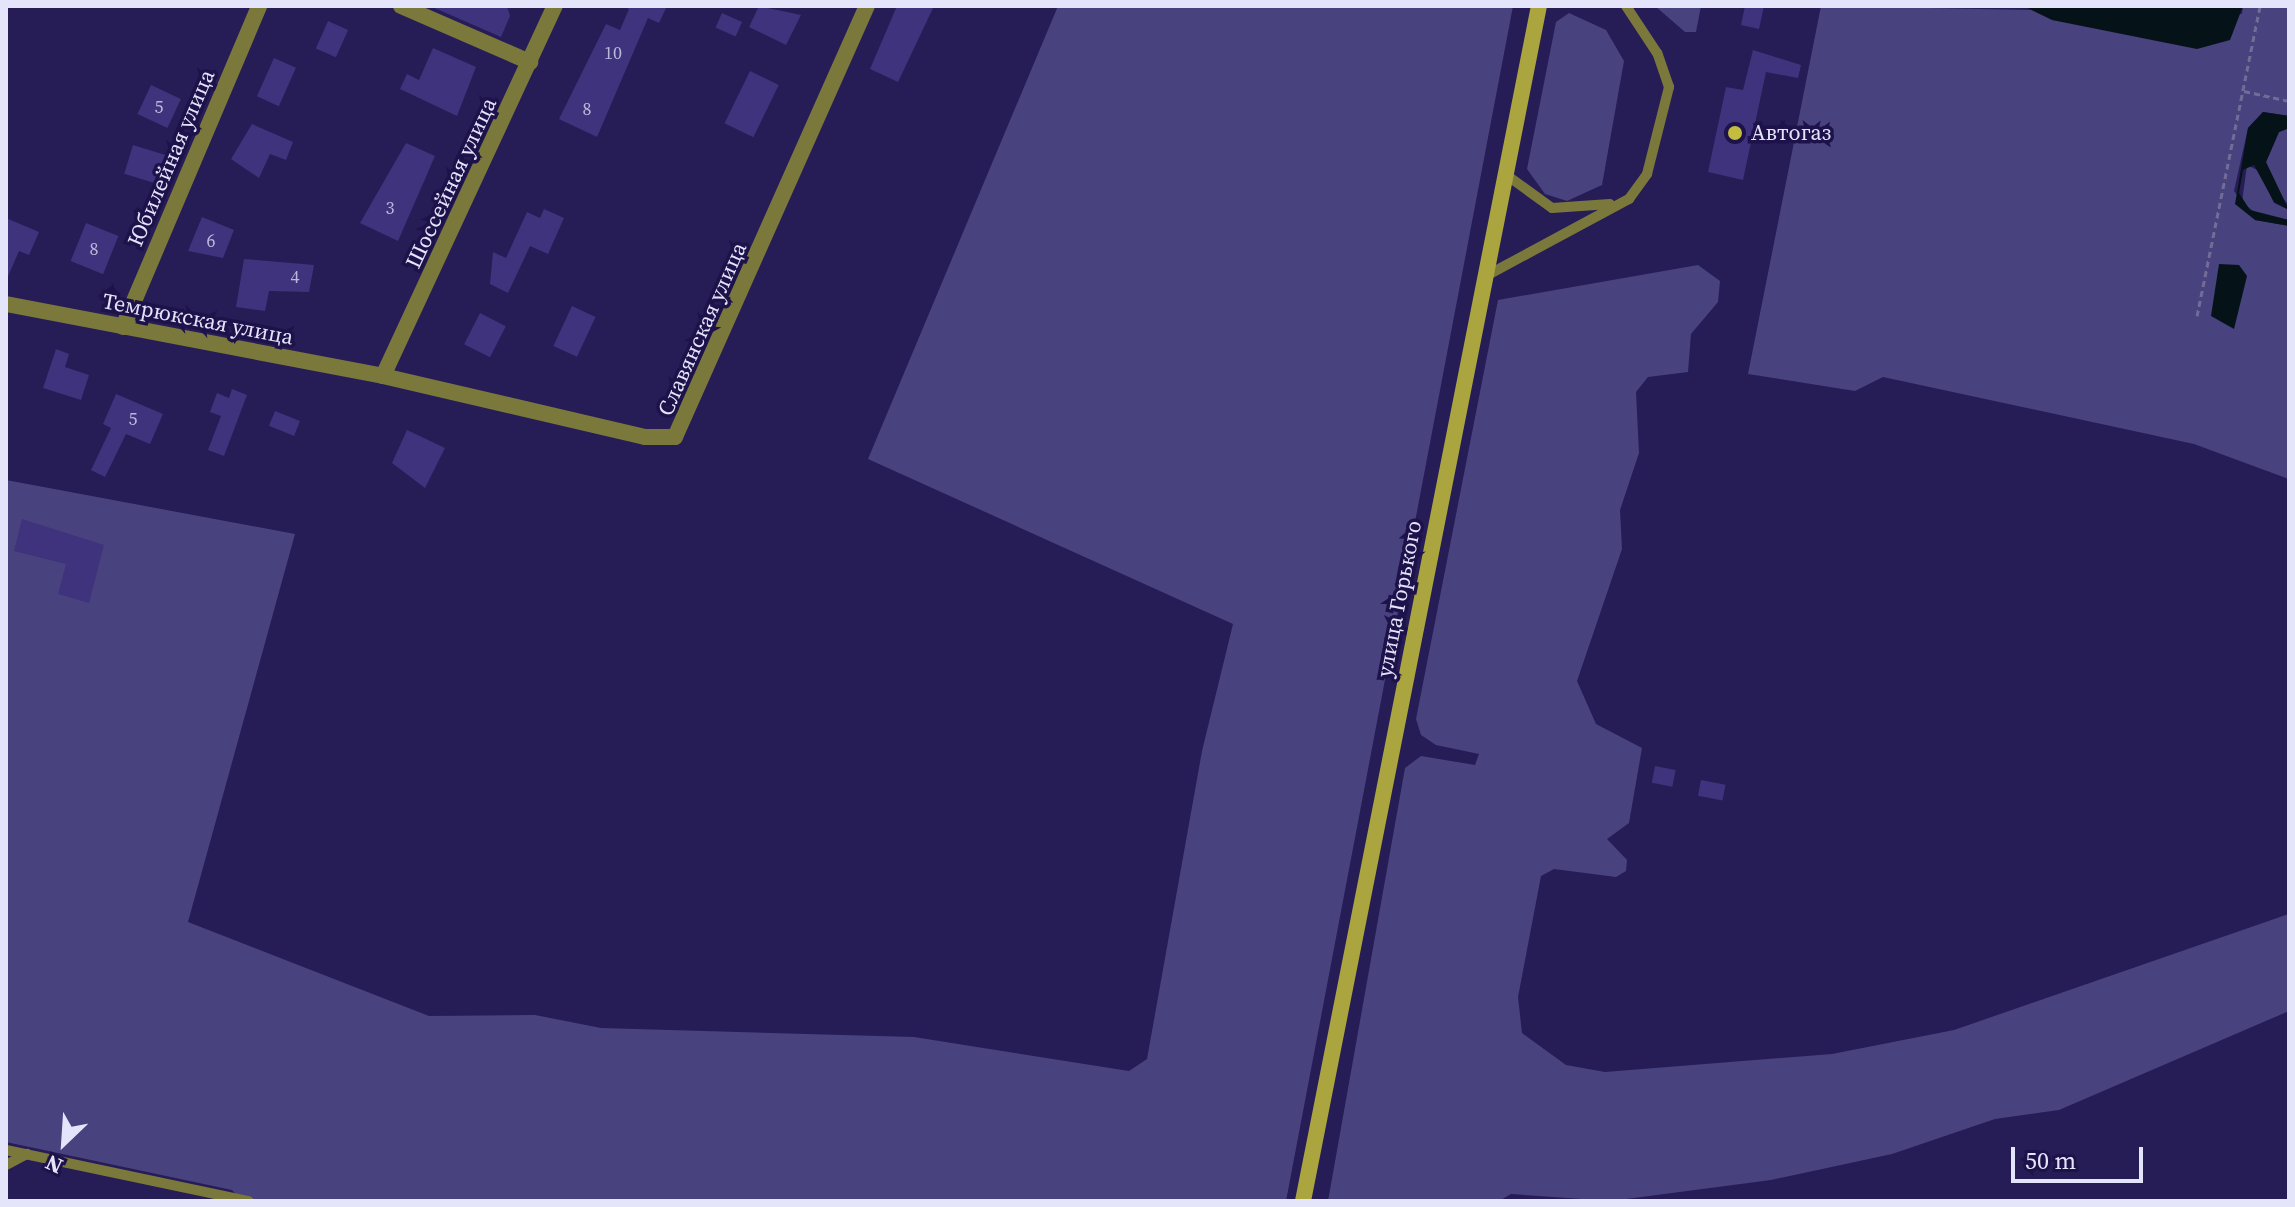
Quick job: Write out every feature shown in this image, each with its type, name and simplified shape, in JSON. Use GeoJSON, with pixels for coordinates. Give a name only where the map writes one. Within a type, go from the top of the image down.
{"type":"FeatureCollection","features":[{"type":"Feature","properties":{"kind":"main road","name":"улица Горького"},"geometry":{"type":"LineString","coordinates":[[1303,1201],[1538,9]]}},
{"type":"Feature","properties":{"kind":"street","name":"Юбилейная улица"},"geometry":{"type":"LineString","coordinates":[[123,327],[259,6]]}},
{"type":"Feature","properties":{"kind":"street"},"geometry":{"type":"LineString","coordinates":[[401,6],[530,62]]}},
{"type":"Feature","properties":{"kind":"street","name":"Шоссейная улица"},"geometry":{"type":"LineString","coordinates":[[383,376],[555,6]]}},
{"type":"Feature","properties":{"kind":"street","name":"Славянская улица"},"geometry":{"type":"LineString","coordinates":[[383,376],[645,437],[675,437],[867,6]]}},
{"type":"Feature","properties":{"kind":"street","name":"Темрюкская улица"},"geometry":{"type":"LineString","coordinates":[[6,304],[383,376]]}},
{"type":"Feature","properties":{"kind":"lane"},"geometry":{"type":"LineString","coordinates":[[1484,277],[1629,199],[1656,155],[1669,87],[1657,53],[1626,6]]}},
{"type":"Feature","properties":{"kind":"lane"},"geometry":{"type":"LineString","coordinates":[[1505,174],[1552,208],[1592,209],[1629,199]]}},
{"type":"Feature","properties":{"kind":"lane"},"geometry":{"type":"LineString","coordinates":[[6,1150],[249,1201]]}},
{"type":"Feature","properties":{"kind":"lane"},"geometry":{"type":"LineString","coordinates":[[6,1165],[27,1154]]}},
{"type":"Feature","properties":{"kind":"path"},"geometry":{"type":"LineString","coordinates":[[2197,316],[2260,6]]}},
{"type":"Feature","properties":{"kind":"path"},"geometry":{"type":"LineString","coordinates":[[2244,91],[2289,101]]}},
{"type":"Feature","properties":{"kind":"shaded area"},"geometry":{"type":"Polygon","coordinates":[[[1058,6],[1513,6],[1286,1201],[243,1201],[232,1190],[6,1142],[6,480],[295,534],[188,922],[429,1016],[535,1015],[601,1028],[914,1037],[1129,1071],[1147,1059],[1202,751],[1233,624],[868,459],[1058,6]]]}},
{"type":"Feature","properties":{"kind":"shaded area"},"geometry":{"type":"Polygon","coordinates":[[[1655,6],[1701,6],[1696,32],[1685,32],[1655,6]]]}},
{"type":"Feature","properties":{"kind":"shaded area"},"geometry":{"type":"Polygon","coordinates":[[[1821,6],[2242,14],[2243,6],[2289,6],[2289,116],[2263,112],[2248,128],[2234,191],[2255,220],[2289,226],[2289,479],[2194,444],[1883,377],[1855,391],[1748,374],[1821,6]]]}},
{"type":"Feature","properties":{"kind":"shaded area"},"geometry":{"type":"Polygon","coordinates":[[[2023,6],[2243,6],[2230,40],[2197,49],[2052,20],[2023,6]]]}},
{"type":"Feature","properties":{"kind":"shaded area"},"geometry":{"type":"Polygon","coordinates":[[[1569,13],[1606,30],[1624,61],[1602,185],[1567,201],[1545,194],[1527,169],[1556,22],[1569,13]]]}},
{"type":"Feature","properties":{"kind":"shaded area"},"geometry":{"type":"Polygon","coordinates":[[[2263,112],[2289,116],[2289,128],[2279,132],[2266,162],[2289,210],[2274,202],[2254,165],[2243,170],[2239,193],[2250,210],[2289,220],[2289,226],[2255,220],[2235,204],[2248,128],[2263,112]]]}},
{"type":"Feature","properties":{"kind":"shaded area"},"geometry":{"type":"Polygon","coordinates":[[[2289,128],[2289,205],[2273,188],[2266,162],[2279,132],[2289,128]]]}},
{"type":"Feature","properties":{"kind":"shaded area"},"geometry":{"type":"Polygon","coordinates":[[[2247,165],[2259,171],[2274,203],[2289,210],[2289,220],[2259,216],[2242,202],[2247,165]]]}},
{"type":"Feature","properties":{"kind":"shaded area"},"geometry":{"type":"Polygon","coordinates":[[[2219,264],[2239,265],[2247,276],[2234,329],[2211,316],[2219,264]]]}},
{"type":"Feature","properties":{"kind":"shaded area"},"geometry":{"type":"Polygon","coordinates":[[[1698,265],[1720,281],[1718,302],[1691,334],[1688,372],[1648,377],[1636,392],[1639,453],[1620,510],[1622,549],[1577,681],[1596,724],[1642,748],[1629,823],[1607,839],[1627,860],[1626,871],[1616,877],[1554,869],[1541,876],[1518,997],[1522,1033],[1566,1065],[1605,1072],[1832,1054],[1954,1030],[2289,914],[2289,1011],[2059,1110],[1995,1119],[1892,1154],[1771,1180],[1611,1201],[1511,1194],[1499,1201],[1328,1201],[1405,768],[1421,756],[1475,765],[1479,754],[1436,745],[1421,735],[1416,719],[1498,300],[1698,265]]]}},
{"type":"Feature","properties":{"kind":"building"},"geometry":{"type":"Polygon","coordinates":[[[430,6],[507,6],[510,16],[501,37],[430,6]]]}},
{"type":"Feature","properties":{"kind":"building"},"geometry":{"type":"Polygon","coordinates":[[[623,6],[667,6],[659,23],[648,18],[597,137],[559,119],[606,24],[620,30],[629,9],[623,6]]]}},
{"type":"Feature","properties":{"kind":"building"},"geometry":{"type":"Polygon","coordinates":[[[759,6],[801,15],[786,45],[749,27],[759,6]]]}},
{"type":"Feature","properties":{"kind":"building"},"geometry":{"type":"Polygon","coordinates":[[[897,6],[934,6],[898,82],[870,69],[897,6]]]}},
{"type":"Feature","properties":{"kind":"building"},"geometry":{"type":"Polygon","coordinates":[[[1745,6],[1764,6],[1759,29],[1741,25],[1745,6]]]}},
{"type":"Feature","properties":{"kind":"building"},"geometry":{"type":"Polygon","coordinates":[[[722,13],[742,22],[736,37],[715,28],[722,13]]]}},
{"type":"Feature","properties":{"kind":"building"},"geometry":{"type":"Polygon","coordinates":[[[328,21],[348,30],[336,57],[316,48],[328,21]]]}},
{"type":"Feature","properties":{"kind":"building"},"geometry":{"type":"Polygon","coordinates":[[[433,48],[476,67],[457,116],[400,89],[407,74],[419,80],[433,48]]]}},
{"type":"Feature","properties":{"kind":"building","name":"Автогаз"},"geometry":{"type":"Polygon","coordinates":[[[1753,50],[1801,65],[1798,78],[1766,72],[1743,180],[1708,172],[1726,87],[1743,90],[1753,50]]]}},
{"type":"Feature","properties":{"kind":"building"},"geometry":{"type":"Polygon","coordinates":[[[274,58],[296,68],[279,106],[257,96],[274,58]]]}},
{"type":"Feature","properties":{"kind":"building"},"geometry":{"type":"Polygon","coordinates":[[[750,71],[779,85],[753,137],[725,123],[750,71]]]}},
{"type":"Feature","properties":{"kind":"building"},"geometry":{"type":"Polygon","coordinates":[[[151,85],[181,99],[167,128],[137,114],[151,85]]]}},
{"type":"Feature","properties":{"kind":"building"},"geometry":{"type":"Polygon","coordinates":[[[252,124],[293,142],[286,160],[270,154],[259,178],[231,159],[252,124]]]}},
{"type":"Feature","properties":{"kind":"building"},"geometry":{"type":"Polygon","coordinates":[[[406,143],[435,156],[398,241],[360,223],[406,143]]]}},
{"type":"Feature","properties":{"kind":"building"},"geometry":{"type":"Polygon","coordinates":[[[133,145],[166,155],[157,184],[124,174],[133,145]]]}},
{"type":"Feature","properties":{"kind":"building"},"geometry":{"type":"Polygon","coordinates":[[[544,209],[564,218],[548,254],[530,246],[508,293],[490,284],[493,252],[506,258],[527,212],[540,218],[544,209]]]}},
{"type":"Feature","properties":{"kind":"building"},"geometry":{"type":"Polygon","coordinates":[[[202,217],[234,230],[223,258],[188,251],[202,217]]]}},
{"type":"Feature","properties":{"kind":"building"},"geometry":{"type":"Polygon","coordinates":[[[6,218],[39,232],[29,255],[19,251],[6,281],[6,218]]]}},
{"type":"Feature","properties":{"kind":"building"},"geometry":{"type":"Polygon","coordinates":[[[86,223],[118,236],[103,274],[71,261],[86,223]]]}},
{"type":"Feature","properties":{"kind":"building"},"geometry":{"type":"Polygon","coordinates":[[[244,259],[314,265],[309,292],[269,291],[265,311],[236,307],[244,259]]]}},
{"type":"Feature","properties":{"kind":"building"},"geometry":{"type":"Polygon","coordinates":[[[572,306],[596,317],[577,357],[553,346],[572,306]]]}},
{"type":"Feature","properties":{"kind":"building"},"geometry":{"type":"Polygon","coordinates":[[[480,313],[506,326],[490,357],[464,344],[480,313]]]}},
{"type":"Feature","properties":{"kind":"building"},"geometry":{"type":"Polygon","coordinates":[[[56,349],[69,354],[65,367],[89,375],[81,400],[43,388],[56,349]]]}},
{"type":"Feature","properties":{"kind":"building"},"geometry":{"type":"Polygon","coordinates":[[[232,389],[247,395],[224,456],[208,450],[221,416],[210,412],[217,393],[229,398],[232,389]]]}},
{"type":"Feature","properties":{"kind":"building"},"geometry":{"type":"Polygon","coordinates":[[[116,394],[163,414],[150,444],[126,434],[105,477],[91,470],[111,428],[103,424],[116,394]]]}},
{"type":"Feature","properties":{"kind":"building"},"geometry":{"type":"Polygon","coordinates":[[[275,411],[300,421],[294,436],[269,426],[275,411]]]}},
{"type":"Feature","properties":{"kind":"building"},"geometry":{"type":"Polygon","coordinates":[[[407,430],[445,448],[425,488],[392,463],[407,430]]]}},
{"type":"Feature","properties":{"kind":"building"},"geometry":{"type":"Polygon","coordinates":[[[22,519],[104,545],[89,603],[58,594],[66,564],[14,551],[22,519]]]}},
{"type":"Feature","properties":{"kind":"building"},"geometry":{"type":"Polygon","coordinates":[[[1655,766],[1676,770],[1672,787],[1652,783],[1655,766]]]}},
{"type":"Feature","properties":{"kind":"building"},"geometry":{"type":"Polygon","coordinates":[[[1701,780],[1726,785],[1722,800],[1698,796],[1701,780]]]}},
{"type":"Feature","properties":{"kind":"place","name":"Автогаз"},"geometry":{"type":"Point","coordinates":[1735,133]}}]}
